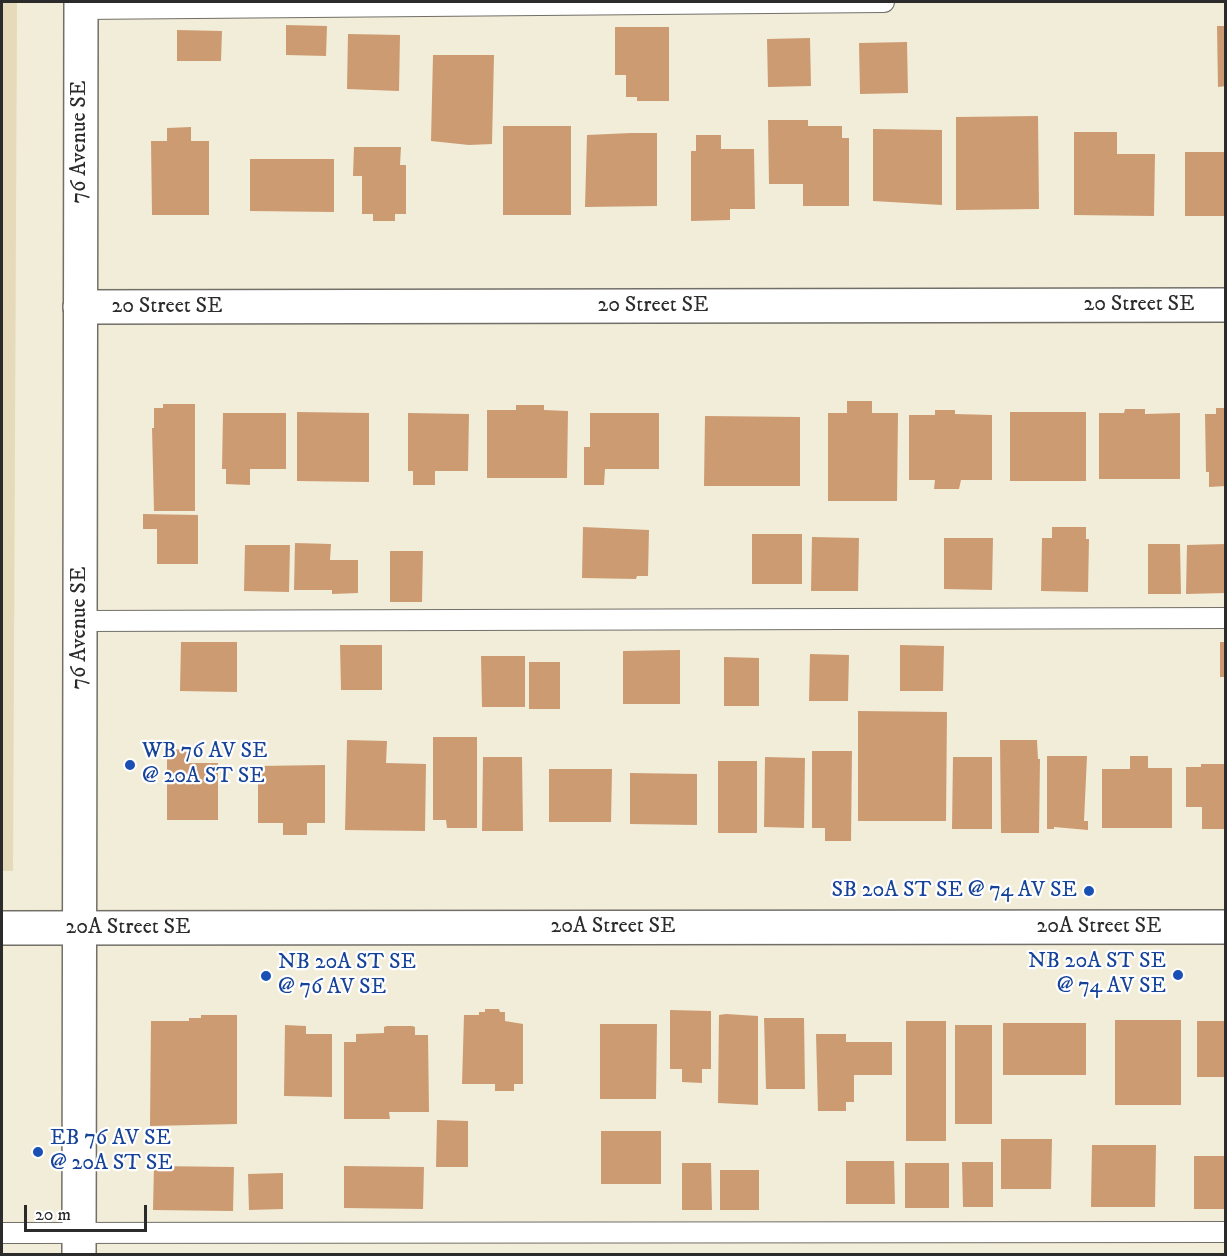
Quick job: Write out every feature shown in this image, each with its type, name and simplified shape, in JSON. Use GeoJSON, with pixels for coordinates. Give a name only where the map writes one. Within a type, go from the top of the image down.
{"type":"FeatureCollection","features":[{"type":"Feature","properties":{"kind":"street","name":"76 Avenue SE"},"geometry":{"type":"LineString","coordinates":[[80,1244],[81,5]]}},
{"type":"Feature","properties":{"kind":"street","name":"20 Street SE"},"geometry":{"type":"LineString","coordinates":[[80,307],[1226,305]]}},
{"type":"Feature","properties":{"kind":"street","name":"20A Street SE"},"geometry":{"type":"LineString","coordinates":[[2,928],[1226,927]]}},
{"type":"Feature","properties":{"kind":"lane"},"geometry":{"type":"LineString","coordinates":[[81,5],[884,2]]}},
{"type":"Feature","properties":{"kind":"lane"},"geometry":{"type":"LineString","coordinates":[[80,621],[1226,618]]}},
{"type":"Feature","properties":{"kind":"lane"},"geometry":{"type":"LineString","coordinates":[[2,1233],[80,1244],[1226,1232]]}},
{"type":"Feature","properties":{"kind":"shaded area"},"geometry":{"type":"Polygon","coordinates":[[[2,2],[17,2],[13,871],[2,871],[2,2]]]}},
{"type":"Feature","properties":{"kind":"building"},"geometry":{"type":"Polygon","coordinates":[[[286,25],[327,26],[326,56],[286,55],[286,25]]]}},
{"type":"Feature","properties":{"kind":"building"},"geometry":{"type":"Polygon","coordinates":[[[1217,26],[1226,26],[1226,86],[1218,87],[1217,26]]]}},
{"type":"Feature","properties":{"kind":"building"},"geometry":{"type":"Polygon","coordinates":[[[615,27],[669,27],[669,101],[637,101],[637,97],[626,97],[626,75],[615,75],[615,27]]]}},
{"type":"Feature","properties":{"kind":"building"},"geometry":{"type":"Polygon","coordinates":[[[177,30],[222,31],[221,61],[177,61],[177,30]]]}},
{"type":"Feature","properties":{"kind":"building"},"geometry":{"type":"Polygon","coordinates":[[[348,34],[400,35],[399,91],[347,89],[348,34]]]}},
{"type":"Feature","properties":{"kind":"building"},"geometry":{"type":"Polygon","coordinates":[[[810,38],[811,86],[768,87],[767,39],[810,38]]]}},
{"type":"Feature","properties":{"kind":"building"},"geometry":{"type":"Polygon","coordinates":[[[907,42],[908,93],[860,94],[859,43],[907,42]]]}},
{"type":"Feature","properties":{"kind":"building"},"geometry":{"type":"Polygon","coordinates":[[[433,55],[494,55],[492,144],[469,145],[431,141],[433,55]]]}},
{"type":"Feature","properties":{"kind":"building"},"geometry":{"type":"Polygon","coordinates":[[[1038,116],[1039,209],[956,210],[956,117],[1038,116]]]}},
{"type":"Feature","properties":{"kind":"building"},"geometry":{"type":"Polygon","coordinates":[[[768,120],[808,120],[808,126],[842,126],[842,138],[849,138],[849,206],[803,206],[803,184],[769,184],[768,120]]]}},
{"type":"Feature","properties":{"kind":"building"},"geometry":{"type":"Polygon","coordinates":[[[503,126],[571,126],[571,215],[503,215],[503,126]]]}},
{"type":"Feature","properties":{"kind":"building"},"geometry":{"type":"Polygon","coordinates":[[[191,127],[191,141],[209,141],[209,215],[152,215],[151,141],[167,141],[167,128],[191,127]]]}},
{"type":"Feature","properties":{"kind":"building"},"geometry":{"type":"Polygon","coordinates":[[[873,129],[942,130],[942,205],[873,201],[873,129]]]}},
{"type":"Feature","properties":{"kind":"building"},"geometry":{"type":"Polygon","coordinates":[[[1074,132],[1117,132],[1117,154],[1155,154],[1154,216],[1074,215],[1074,132]]]}},
{"type":"Feature","properties":{"kind":"building"},"geometry":{"type":"Polygon","coordinates":[[[657,133],[657,206],[585,207],[587,135],[657,133]]]}},
{"type":"Feature","properties":{"kind":"building"},"geometry":{"type":"Polygon","coordinates":[[[696,135],[721,135],[721,149],[754,149],[755,209],[730,209],[730,220],[691,221],[691,151],[696,151],[696,135]]]}},
{"type":"Feature","properties":{"kind":"building"},"geometry":{"type":"Polygon","coordinates":[[[354,147],[401,147],[400,165],[406,165],[406,214],[395,214],[395,221],[373,221],[373,214],[362,214],[362,176],[353,176],[354,147]]]}},
{"type":"Feature","properties":{"kind":"building"},"geometry":{"type":"Polygon","coordinates":[[[1185,152],[1226,152],[1226,216],[1185,216],[1185,152]]]}},
{"type":"Feature","properties":{"kind":"building"},"geometry":{"type":"Polygon","coordinates":[[[250,159],[334,159],[334,212],[250,211],[250,159]]]}},
{"type":"Feature","properties":{"kind":"building"},"geometry":{"type":"Polygon","coordinates":[[[847,401],[872,401],[872,413],[898,413],[897,501],[828,501],[828,413],[847,413],[847,401]]]}},
{"type":"Feature","properties":{"kind":"building"},"geometry":{"type":"Polygon","coordinates":[[[163,404],[195,404],[195,511],[154,511],[152,428],[154,428],[154,408],[163,408],[163,404]]]}},
{"type":"Feature","properties":{"kind":"building"},"geometry":{"type":"Polygon","coordinates":[[[516,405],[544,405],[544,410],[568,411],[567,478],[487,478],[487,410],[516,410],[516,405]]]}},
{"type":"Feature","properties":{"kind":"building"},"geometry":{"type":"Polygon","coordinates":[[[1216,408],[1226,408],[1226,486],[1209,487],[1209,472],[1206,472],[1205,414],[1216,414],[1216,408]]]}},
{"type":"Feature","properties":{"kind":"building"},"geometry":{"type":"Polygon","coordinates":[[[1125,409],[1145,409],[1145,414],[1180,413],[1180,479],[1099,479],[1099,413],[1124,413],[1125,409]]]}},
{"type":"Feature","properties":{"kind":"building"},"geometry":{"type":"Polygon","coordinates":[[[935,410],[955,410],[955,414],[992,415],[992,480],[961,480],[959,489],[934,489],[935,480],[909,480],[909,415],[935,415],[935,410]]]}},
{"type":"Feature","properties":{"kind":"building"},"geometry":{"type":"Polygon","coordinates":[[[297,412],[369,413],[369,482],[297,481],[297,412]]]}},
{"type":"Feature","properties":{"kind":"building"},"geometry":{"type":"Polygon","coordinates":[[[1010,412],[1086,412],[1086,481],[1010,481],[1010,412]]]}},
{"type":"Feature","properties":{"kind":"building"},"geometry":{"type":"Polygon","coordinates":[[[223,413],[286,413],[286,469],[250,469],[250,485],[226,484],[226,469],[222,469],[223,413]]]}},
{"type":"Feature","properties":{"kind":"building"},"geometry":{"type":"Polygon","coordinates":[[[408,413],[469,414],[468,471],[435,471],[435,485],[413,485],[413,471],[408,471],[408,413]]]}},
{"type":"Feature","properties":{"kind":"building"},"geometry":{"type":"Polygon","coordinates":[[[590,413],[659,413],[659,469],[605,469],[604,485],[584,485],[584,447],[590,447],[590,413]]]}},
{"type":"Feature","properties":{"kind":"building"},"geometry":{"type":"Polygon","coordinates":[[[705,416],[800,417],[800,486],[704,486],[705,416]]]}},
{"type":"Feature","properties":{"kind":"building"},"geometry":{"type":"Polygon","coordinates":[[[143,514],[198,515],[198,564],[157,564],[157,529],[143,529],[143,514]]]}},
{"type":"Feature","properties":{"kind":"building"},"geometry":{"type":"Polygon","coordinates":[[[583,527],[649,530],[648,576],[637,576],[636,579],[582,578],[583,527]]]}},
{"type":"Feature","properties":{"kind":"building"},"geometry":{"type":"Polygon","coordinates":[[[1052,527],[1086,527],[1086,539],[1089,539],[1088,592],[1041,591],[1042,538],[1052,538],[1052,527]]]}},
{"type":"Feature","properties":{"kind":"building"},"geometry":{"type":"Polygon","coordinates":[[[752,534],[802,534],[802,584],[752,584],[752,534]]]}},
{"type":"Feature","properties":{"kind":"building"},"geometry":{"type":"Polygon","coordinates":[[[812,537],[859,538],[858,591],[811,591],[812,537]]]}},
{"type":"Feature","properties":{"kind":"building"},"geometry":{"type":"Polygon","coordinates":[[[944,538],[993,538],[992,590],[944,589],[944,538]]]}},
{"type":"Feature","properties":{"kind":"building"},"geometry":{"type":"Polygon","coordinates":[[[295,543],[331,544],[330,560],[358,560],[358,593],[332,594],[332,590],[294,590],[295,543]]]}},
{"type":"Feature","properties":{"kind":"building"},"geometry":{"type":"Polygon","coordinates":[[[1148,544],[1180,544],[1181,594],[1148,594],[1148,544]]]}},
{"type":"Feature","properties":{"kind":"building"},"geometry":{"type":"Polygon","coordinates":[[[1226,544],[1226,593],[1186,594],[1187,545],[1226,544]]]}},
{"type":"Feature","properties":{"kind":"building"},"geometry":{"type":"Polygon","coordinates":[[[245,545],[290,545],[289,592],[244,591],[245,545]]]}},
{"type":"Feature","properties":{"kind":"building"},"geometry":{"type":"Polygon","coordinates":[[[390,551],[423,551],[422,602],[390,602],[390,551]]]}},
{"type":"Feature","properties":{"kind":"building"},"geometry":{"type":"Polygon","coordinates":[[[181,642],[237,642],[237,692],[180,691],[181,642]]]}},
{"type":"Feature","properties":{"kind":"building"},"geometry":{"type":"Polygon","coordinates":[[[1220,642],[1226,642],[1226,677],[1220,677],[1220,642]]]}},
{"type":"Feature","properties":{"kind":"building"},"geometry":{"type":"Polygon","coordinates":[[[340,645],[382,645],[382,690],[341,690],[340,645]]]}},
{"type":"Feature","properties":{"kind":"building"},"geometry":{"type":"Polygon","coordinates":[[[900,645],[944,646],[943,691],[900,691],[900,645]]]}},
{"type":"Feature","properties":{"kind":"building"},"geometry":{"type":"Polygon","coordinates":[[[680,650],[680,704],[623,704],[623,651],[680,650]]]}},
{"type":"Feature","properties":{"kind":"building"},"geometry":{"type":"Polygon","coordinates":[[[810,654],[849,655],[848,701],[809,701],[810,654]]]}},
{"type":"Feature","properties":{"kind":"building"},"geometry":{"type":"Polygon","coordinates":[[[481,656],[525,656],[525,707],[482,707],[481,656]]]}},
{"type":"Feature","properties":{"kind":"building"},"geometry":{"type":"Polygon","coordinates":[[[724,657],[759,658],[759,706],[724,706],[724,657]]]}},
{"type":"Feature","properties":{"kind":"building"},"geometry":{"type":"Polygon","coordinates":[[[529,662],[560,662],[560,709],[529,709],[529,662]]]}},
{"type":"Feature","properties":{"kind":"building"},"geometry":{"type":"Polygon","coordinates":[[[858,711],[947,712],[946,821],[858,821],[858,711]]]}},
{"type":"Feature","properties":{"kind":"building"},"geometry":{"type":"Polygon","coordinates":[[[433,737],[477,737],[477,828],[447,828],[446,820],[433,820],[433,737]]]}},
{"type":"Feature","properties":{"kind":"building"},"geometry":{"type":"Polygon","coordinates":[[[347,740],[387,741],[386,763],[426,764],[425,831],[345,830],[347,740]]]}},
{"type":"Feature","properties":{"kind":"building"},"geometry":{"type":"Polygon","coordinates":[[[1000,740],[1037,740],[1038,759],[1040,759],[1039,833],[1001,833],[1000,740]]]}},
{"type":"Feature","properties":{"kind":"building"},"geometry":{"type":"Polygon","coordinates":[[[188,749],[188,763],[218,763],[218,820],[167,820],[167,750],[188,749]]]}},
{"type":"Feature","properties":{"kind":"building"},"geometry":{"type":"Polygon","coordinates":[[[812,751],[852,751],[851,841],[825,841],[825,828],[812,828],[812,751]]]}},
{"type":"Feature","properties":{"kind":"building"},"geometry":{"type":"Polygon","coordinates":[[[1047,756],[1087,756],[1084,821],[1088,821],[1088,830],[1054,827],[1054,829],[1047,829],[1047,756]]]}},
{"type":"Feature","properties":{"kind":"building"},"geometry":{"type":"Polygon","coordinates":[[[1130,756],[1148,756],[1148,768],[1172,768],[1172,828],[1102,828],[1102,769],[1130,769],[1130,756]]]}},
{"type":"Feature","properties":{"kind":"building"},"geometry":{"type":"Polygon","coordinates":[[[483,757],[522,757],[523,831],[482,831],[483,757]]]}},
{"type":"Feature","properties":{"kind":"building"},"geometry":{"type":"Polygon","coordinates":[[[765,757],[805,758],[804,828],[764,827],[765,757]]]}},
{"type":"Feature","properties":{"kind":"building"},"geometry":{"type":"Polygon","coordinates":[[[953,757],[992,757],[992,829],[952,829],[953,757]]]}},
{"type":"Feature","properties":{"kind":"building"},"geometry":{"type":"Polygon","coordinates":[[[718,761],[757,761],[757,833],[718,833],[718,761]]]}},
{"type":"Feature","properties":{"kind":"building"},"geometry":{"type":"Polygon","coordinates":[[[1201,764],[1226,764],[1226,829],[1202,829],[1202,807],[1186,807],[1186,767],[1201,767],[1201,764]]]}},
{"type":"Feature","properties":{"kind":"building"},"geometry":{"type":"Polygon","coordinates":[[[325,765],[325,823],[307,823],[307,835],[283,835],[283,823],[258,823],[258,766],[325,765]]]}},
{"type":"Feature","properties":{"kind":"building"},"geometry":{"type":"Polygon","coordinates":[[[549,769],[612,769],[611,822],[549,822],[549,769]]]}},
{"type":"Feature","properties":{"kind":"building"},"geometry":{"type":"Polygon","coordinates":[[[630,773],[697,774],[697,825],[630,824],[630,773]]]}},
{"type":"Feature","properties":{"kind":"building"},"geometry":{"type":"Polygon","coordinates":[[[485,1009],[499,1009],[500,1012],[505,1012],[505,1021],[523,1024],[523,1084],[514,1084],[514,1091],[495,1091],[495,1084],[462,1084],[464,1015],[479,1015],[479,1012],[485,1012],[485,1009]]]}},
{"type":"Feature","properties":{"kind":"building"},"geometry":{"type":"Polygon","coordinates":[[[670,1010],[711,1011],[711,1069],[702,1069],[702,1083],[682,1082],[682,1069],[670,1069],[670,1010]]]}},
{"type":"Feature","properties":{"kind":"building"},"geometry":{"type":"Polygon","coordinates":[[[201,1015],[237,1015],[237,1124],[150,1126],[151,1021],[189,1021],[189,1018],[201,1018],[201,1015]]]}},
{"type":"Feature","properties":{"kind":"building"},"geometry":{"type":"Polygon","coordinates":[[[719,1015],[758,1016],[758,1105],[718,1103],[719,1015]]]}},
{"type":"Feature","properties":{"kind":"building"},"geometry":{"type":"Polygon","coordinates":[[[764,1018],[804,1018],[805,1089],[766,1089],[764,1018]]]}},
{"type":"Feature","properties":{"kind":"building"},"geometry":{"type":"Polygon","coordinates":[[[1115,1020],[1181,1020],[1181,1105],[1115,1105],[1115,1020]]]}},
{"type":"Feature","properties":{"kind":"building"},"geometry":{"type":"Polygon","coordinates":[[[906,1021],[946,1021],[946,1141],[906,1141],[906,1021]]]}},
{"type":"Feature","properties":{"kind":"building"},"geometry":{"type":"Polygon","coordinates":[[[1197,1021],[1226,1021],[1226,1077],[1197,1077],[1197,1021]]]}},
{"type":"Feature","properties":{"kind":"building"},"geometry":{"type":"Polygon","coordinates":[[[1003,1023],[1086,1023],[1086,1075],[1003,1075],[1003,1023]]]}},
{"type":"Feature","properties":{"kind":"building"},"geometry":{"type":"Polygon","coordinates":[[[600,1024],[657,1024],[656,1099],[600,1099],[600,1024]]]}},
{"type":"Feature","properties":{"kind":"building"},"geometry":{"type":"Polygon","coordinates":[[[285,1025],[306,1026],[306,1034],[332,1034],[332,1097],[284,1096],[285,1025]]]}},
{"type":"Feature","properties":{"kind":"building"},"geometry":{"type":"Polygon","coordinates":[[[955,1025],[992,1025],[992,1124],[955,1124],[955,1025]]]}},
{"type":"Feature","properties":{"kind":"building"},"geometry":{"type":"Polygon","coordinates":[[[412,1026],[415,1027],[415,1035],[428,1035],[429,1112],[389,1112],[390,1119],[344,1119],[344,1042],[356,1042],[356,1034],[384,1033],[384,1027],[412,1026]]]}},
{"type":"Feature","properties":{"kind":"building"},"geometry":{"type":"Polygon","coordinates":[[[816,1034],[846,1034],[846,1042],[892,1042],[892,1075],[854,1075],[854,1102],[846,1102],[846,1111],[818,1111],[816,1034]]]}},
{"type":"Feature","properties":{"kind":"building"},"geometry":{"type":"Polygon","coordinates":[[[437,1120],[468,1121],[468,1167],[436,1167],[437,1120]]]}},
{"type":"Feature","properties":{"kind":"building"},"geometry":{"type":"Polygon","coordinates":[[[601,1131],[661,1131],[661,1184],[601,1184],[601,1131]]]}},
{"type":"Feature","properties":{"kind":"building"},"geometry":{"type":"Polygon","coordinates":[[[1001,1139],[1052,1139],[1051,1189],[1001,1189],[1001,1139]]]}},
{"type":"Feature","properties":{"kind":"building"},"geometry":{"type":"Polygon","coordinates":[[[1092,1145],[1156,1145],[1155,1207],[1091,1207],[1092,1145]]]}},
{"type":"Feature","properties":{"kind":"building"},"geometry":{"type":"Polygon","coordinates":[[[1194,1156],[1226,1156],[1226,1209],[1194,1209],[1194,1156]]]}},
{"type":"Feature","properties":{"kind":"building"},"geometry":{"type":"Polygon","coordinates":[[[846,1161],[894,1161],[895,1204],[846,1204],[846,1161]]]}},
{"type":"Feature","properties":{"kind":"building"},"geometry":{"type":"Polygon","coordinates":[[[962,1162],[993,1162],[993,1207],[963,1207],[962,1162]]]}},
{"type":"Feature","properties":{"kind":"building"},"geometry":{"type":"Polygon","coordinates":[[[682,1163],[711,1163],[712,1210],[682,1210],[682,1163]]]}},
{"type":"Feature","properties":{"kind":"building"},"geometry":{"type":"Polygon","coordinates":[[[905,1163],[949,1163],[949,1208],[905,1208],[905,1163]]]}},
{"type":"Feature","properties":{"kind":"building"},"geometry":{"type":"Polygon","coordinates":[[[154,1166],[234,1167],[233,1211],[153,1210],[154,1166]]]}},
{"type":"Feature","properties":{"kind":"building"},"geometry":{"type":"Polygon","coordinates":[[[344,1166],[424,1167],[423,1209],[344,1208],[344,1166]]]}},
{"type":"Feature","properties":{"kind":"building"},"geometry":{"type":"Polygon","coordinates":[[[720,1170],[759,1170],[759,1210],[720,1210],[720,1170]]]}},
{"type":"Feature","properties":{"kind":"building"},"geometry":{"type":"Polygon","coordinates":[[[283,1173],[283,1209],[249,1210],[248,1174],[283,1173]]]}},
{"type":"Feature","properties":{"kind":"place","name":"WB 76 AV SE @ 20A ST SE"},"geometry":{"type":"Point","coordinates":[130,765]}},
{"type":"Feature","properties":{"kind":"place","name":"SB 20A ST SE @ 74 AV SE"},"geometry":{"type":"Point","coordinates":[1089,891]}},
{"type":"Feature","properties":{"kind":"place","name":"NB 20A ST SE @ 74 AV SE"},"geometry":{"type":"Point","coordinates":[1178,975]}},
{"type":"Feature","properties":{"kind":"place","name":"NB 20A ST SE @ 76 AV SE"},"geometry":{"type":"Point","coordinates":[266,976]}},
{"type":"Feature","properties":{"kind":"place","name":"EB 76 AV SE @ 20A ST SE"},"geometry":{"type":"Point","coordinates":[38,1152]}}]}
